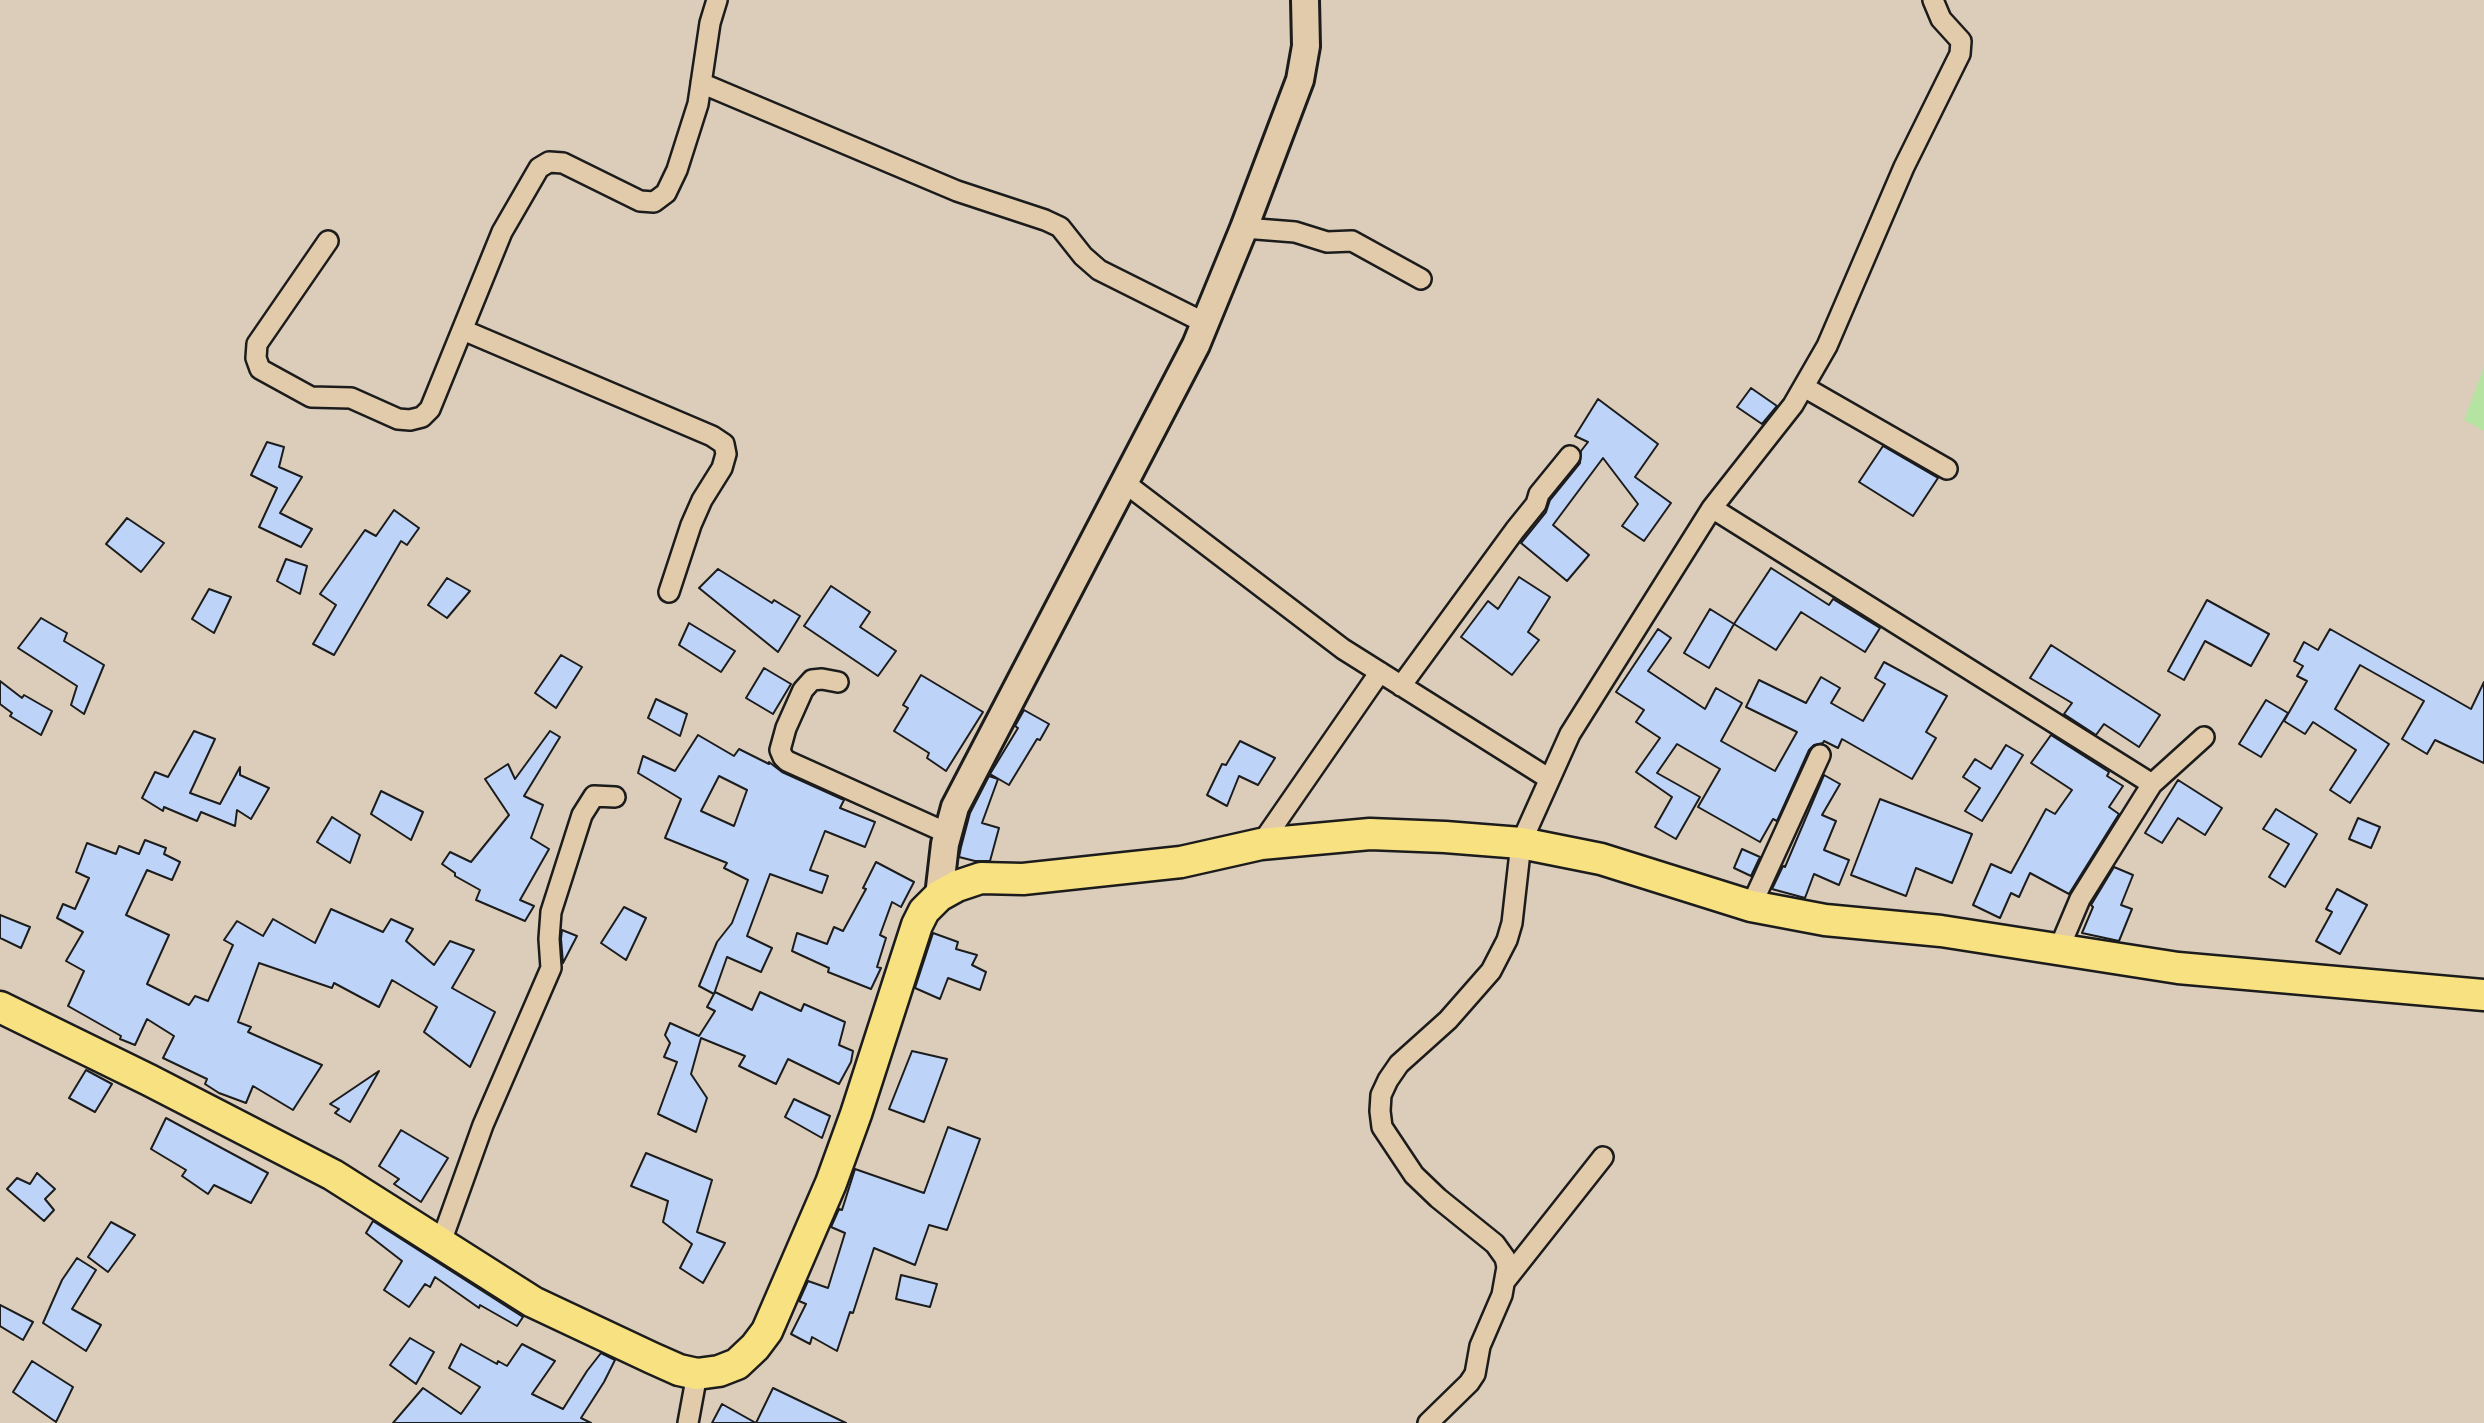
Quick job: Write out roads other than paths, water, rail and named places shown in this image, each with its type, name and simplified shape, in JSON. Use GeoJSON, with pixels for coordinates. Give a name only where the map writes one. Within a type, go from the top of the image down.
{"type":"FeatureCollection","features":[{"type":"Feature","properties":{"kind":"main road"},"geometry":{"type":"LineString","coordinates":[[0,1007],[138,1074],[333,1175],[533,1302],[652,1359],[697,1374],[719,1371],[737,1364],[755,1348],[767,1331],[831,1183],[917,925],[924,911],[939,895],[981,878],[1023,879],[1181,862],[1261,844],[1370,834],[1446,837],[1521,843],[1601,859],[1751,906],[1825,920],[1941,932],[2178,968],[2484,995]]}},
{"type":"Feature","properties":{"kind":"street"},"geometry":{"type":"LineString","coordinates":[[328,241],[257,344],[256,358],[260,369],[311,397],[351,398],[398,419],[422,417],[430,409],[502,232],[539,168],[549,162],[563,163],[640,201],[654,202],[666,193],[677,170],[698,104],[709,23],[717,0]]}},
{"type":"Feature","properties":{"kind":"street"},"geometry":{"type":"LineString","coordinates":[[939,895],[947,834],[955,807],[1125,483],[1205,323],[1244,229],[1300,80],[1306,46],[1305,0]]}},
{"type":"Feature","properties":{"kind":"street"},"geometry":{"type":"LineString","coordinates":[[1428,1423],[1475,1374],[1479,1346],[1496,1310],[1505,1281],[1505,1258],[1494,1244],[1414,1175],[1382,1127],[1381,1095],[1399,1064],[1461,1006],[1491,971],[1500,956],[1512,923],[1521,843],[1570,734],[1712,508],[1804,387],[1827,346],[1899,178],[1960,54],[1961,41],[1941,19],[1933,0]]}},
{"type":"Feature","properties":{"kind":"street"},"geometry":{"type":"LineString","coordinates":[[701,83],[957,191],[1060,227],[1083,256],[1099,270],[1205,323]]}},
{"type":"Feature","properties":{"kind":"street"},"geometry":{"type":"LineString","coordinates":[[1244,229],[1295,232],[1327,242],[1352,241],[1421,279]]}},
{"type":"Feature","properties":{"kind":"street"},"geometry":{"type":"LineString","coordinates":[[463,330],[712,436],[724,444],[726,454],[722,468],[702,500],[691,525],[669,592]]}},
{"type":"Feature","properties":{"kind":"street"},"geometry":{"type":"LineString","coordinates":[[1804,387],[1947,469]]}},
{"type":"Feature","properties":{"kind":"street"},"geometry":{"type":"LineString","coordinates":[[1401,686],[1536,504],[1539,494],[1570,456]]}},
{"type":"Feature","properties":{"kind":"street"},"geometry":{"type":"LineString","coordinates":[[1125,483],[1343,649],[1548,778]]}},
{"type":"Feature","properties":{"kind":"street"},"geometry":{"type":"LineString","coordinates":[[1712,508],[2152,784]]}},
{"type":"Feature","properties":{"kind":"street"},"geometry":{"type":"LineString","coordinates":[[1261,844],[1380,672]]}},
{"type":"Feature","properties":{"kind":"street"},"geometry":{"type":"LineString","coordinates":[[838,682],[812,680],[803,690],[786,728],[780,750],[783,757],[947,834]]}},
{"type":"Feature","properties":{"kind":"street"},"geometry":{"type":"LineString","coordinates":[[2058,951],[2080,899],[2152,784],[2204,737]]}},
{"type":"Feature","properties":{"kind":"street"},"geometry":{"type":"LineString","coordinates":[[1751,906],[1820,755]]}},
{"type":"Feature","properties":{"kind":"street"},"geometry":{"type":"LineString","coordinates":[[441,1242],[483,1125],[551,968],[551,912],[582,815],[594,796],[615,797]]}},
{"type":"Feature","properties":{"kind":"street"},"geometry":{"type":"LineString","coordinates":[[1505,1281],[1603,1157]]}},
{"type":"Feature","properties":{"kind":"street"},"geometry":{"type":"LineString","coordinates":[[688,1423],[697,1374]]}}]}
